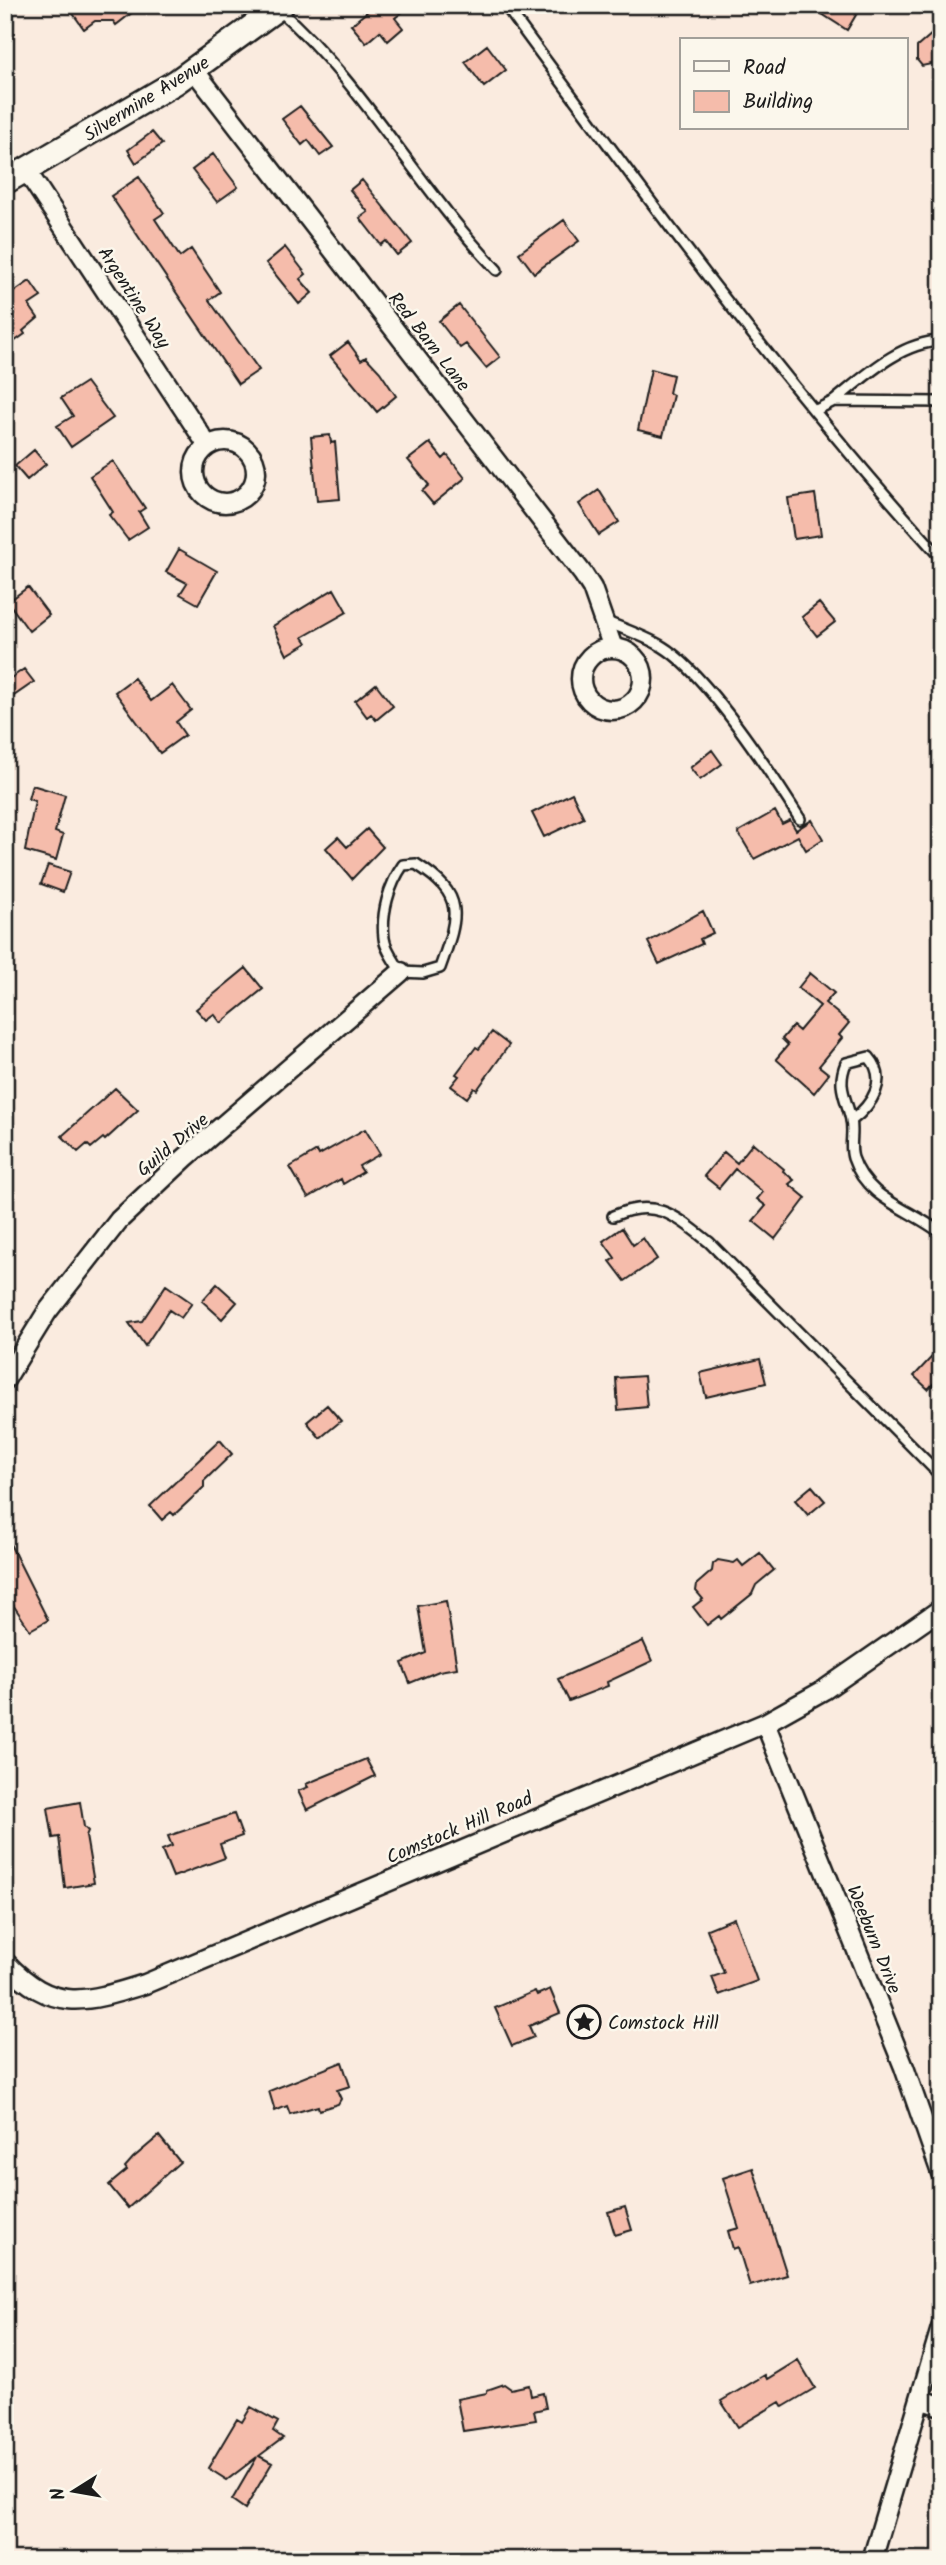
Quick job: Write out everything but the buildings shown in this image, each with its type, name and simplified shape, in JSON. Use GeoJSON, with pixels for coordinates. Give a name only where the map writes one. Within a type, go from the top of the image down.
{"type":"FeatureCollection","features":[{"type":"Feature","properties":{"kind":"street","name":"Silvermine Avenue"},"geometry":{"type":"LineString","coordinates":[[5,182],[194,70],[280,7]]}},
{"type":"Feature","properties":{"kind":"street","name":"Red Barn Lane"},"geometry":{"type":"LineString","coordinates":[[194,70],[583,574],[613,648]]}},
{"type":"Feature","properties":{"kind":"street","name":"Argentine Way"},"geometry":{"type":"LineString","coordinates":[[26,170],[208,446]]}},
{"type":"Feature","properties":{"kind":"street","name":"Guild Drive"},"geometry":{"type":"LineString","coordinates":[[5,1380],[47,1312],[119,1220],[186,1158],[401,972]]}},
{"type":"Feature","properties":{"kind":"street","name":"Comstock Hill Road"},"geometry":{"type":"LineString","coordinates":[[5,1962],[31,1986],[66,2001],[92,2000],[145,1984],[765,1723],[824,1690],[941,1609]]}},
{"type":"Feature","properties":{"kind":"street","name":"Weeburn Drive"},"geometry":{"type":"LineString","coordinates":[[765,1723],[904,2067],[941,2173]]}},
{"type":"Feature","properties":{"kind":"street"},"geometry":{"type":"LineString","coordinates":[[872,2560],[922,2400],[941,2328]]}},
{"type":"Feature","properties":{"kind":"street"},"geometry":{"type":"LineString","coordinates":[[922,2400],[941,2406]]}},
{"type":"Feature","properties":{"kind":"lane"},"geometry":{"type":"LineString","coordinates":[[505,5],[709,279],[817,410],[845,451],[941,558]]}},
{"type":"Feature","properties":{"kind":"lane"},"geometry":{"type":"LineString","coordinates":[[280,7],[355,90],[471,243],[497,270]]}},
{"type":"Feature","properties":{"kind":"lane"},"geometry":{"type":"LineString","coordinates":[[817,410],[834,401],[877,366],[915,346],[941,341]]}},
{"type":"Feature","properties":{"kind":"lane"},"geometry":{"type":"LineString","coordinates":[[834,401],[938,401]]}},
{"type":"Feature","properties":{"kind":"lane"},"geometry":{"type":"LineString","coordinates":[[604,621],[663,647],[680,661],[720,706],[800,819]]}},
{"type":"Feature","properties":{"kind":"lane"},"geometry":{"type":"LineString","coordinates":[[415,864],[441,880],[453,901],[455,924],[440,968],[423,973],[401,972],[383,940],[385,911],[392,880],[403,865],[415,864]]}},
{"type":"Feature","properties":{"kind":"lane"},"geometry":{"type":"LineString","coordinates":[[851,1121],[866,1109],[878,1084],[878,1067],[869,1057],[846,1063],[842,1072],[843,1103],[851,1121],[852,1157],[868,1188],[941,1233]]}},
{"type":"Feature","properties":{"kind":"lane"},"geometry":{"type":"LineString","coordinates":[[613,1216],[640,1206],[654,1208],[684,1222],[941,1476]]}},
{"type":"Feature","properties":{"kind":"place","name":"Comstock Hill"},"geometry":{"type":"Point","coordinates":[584,2022]}}]}
